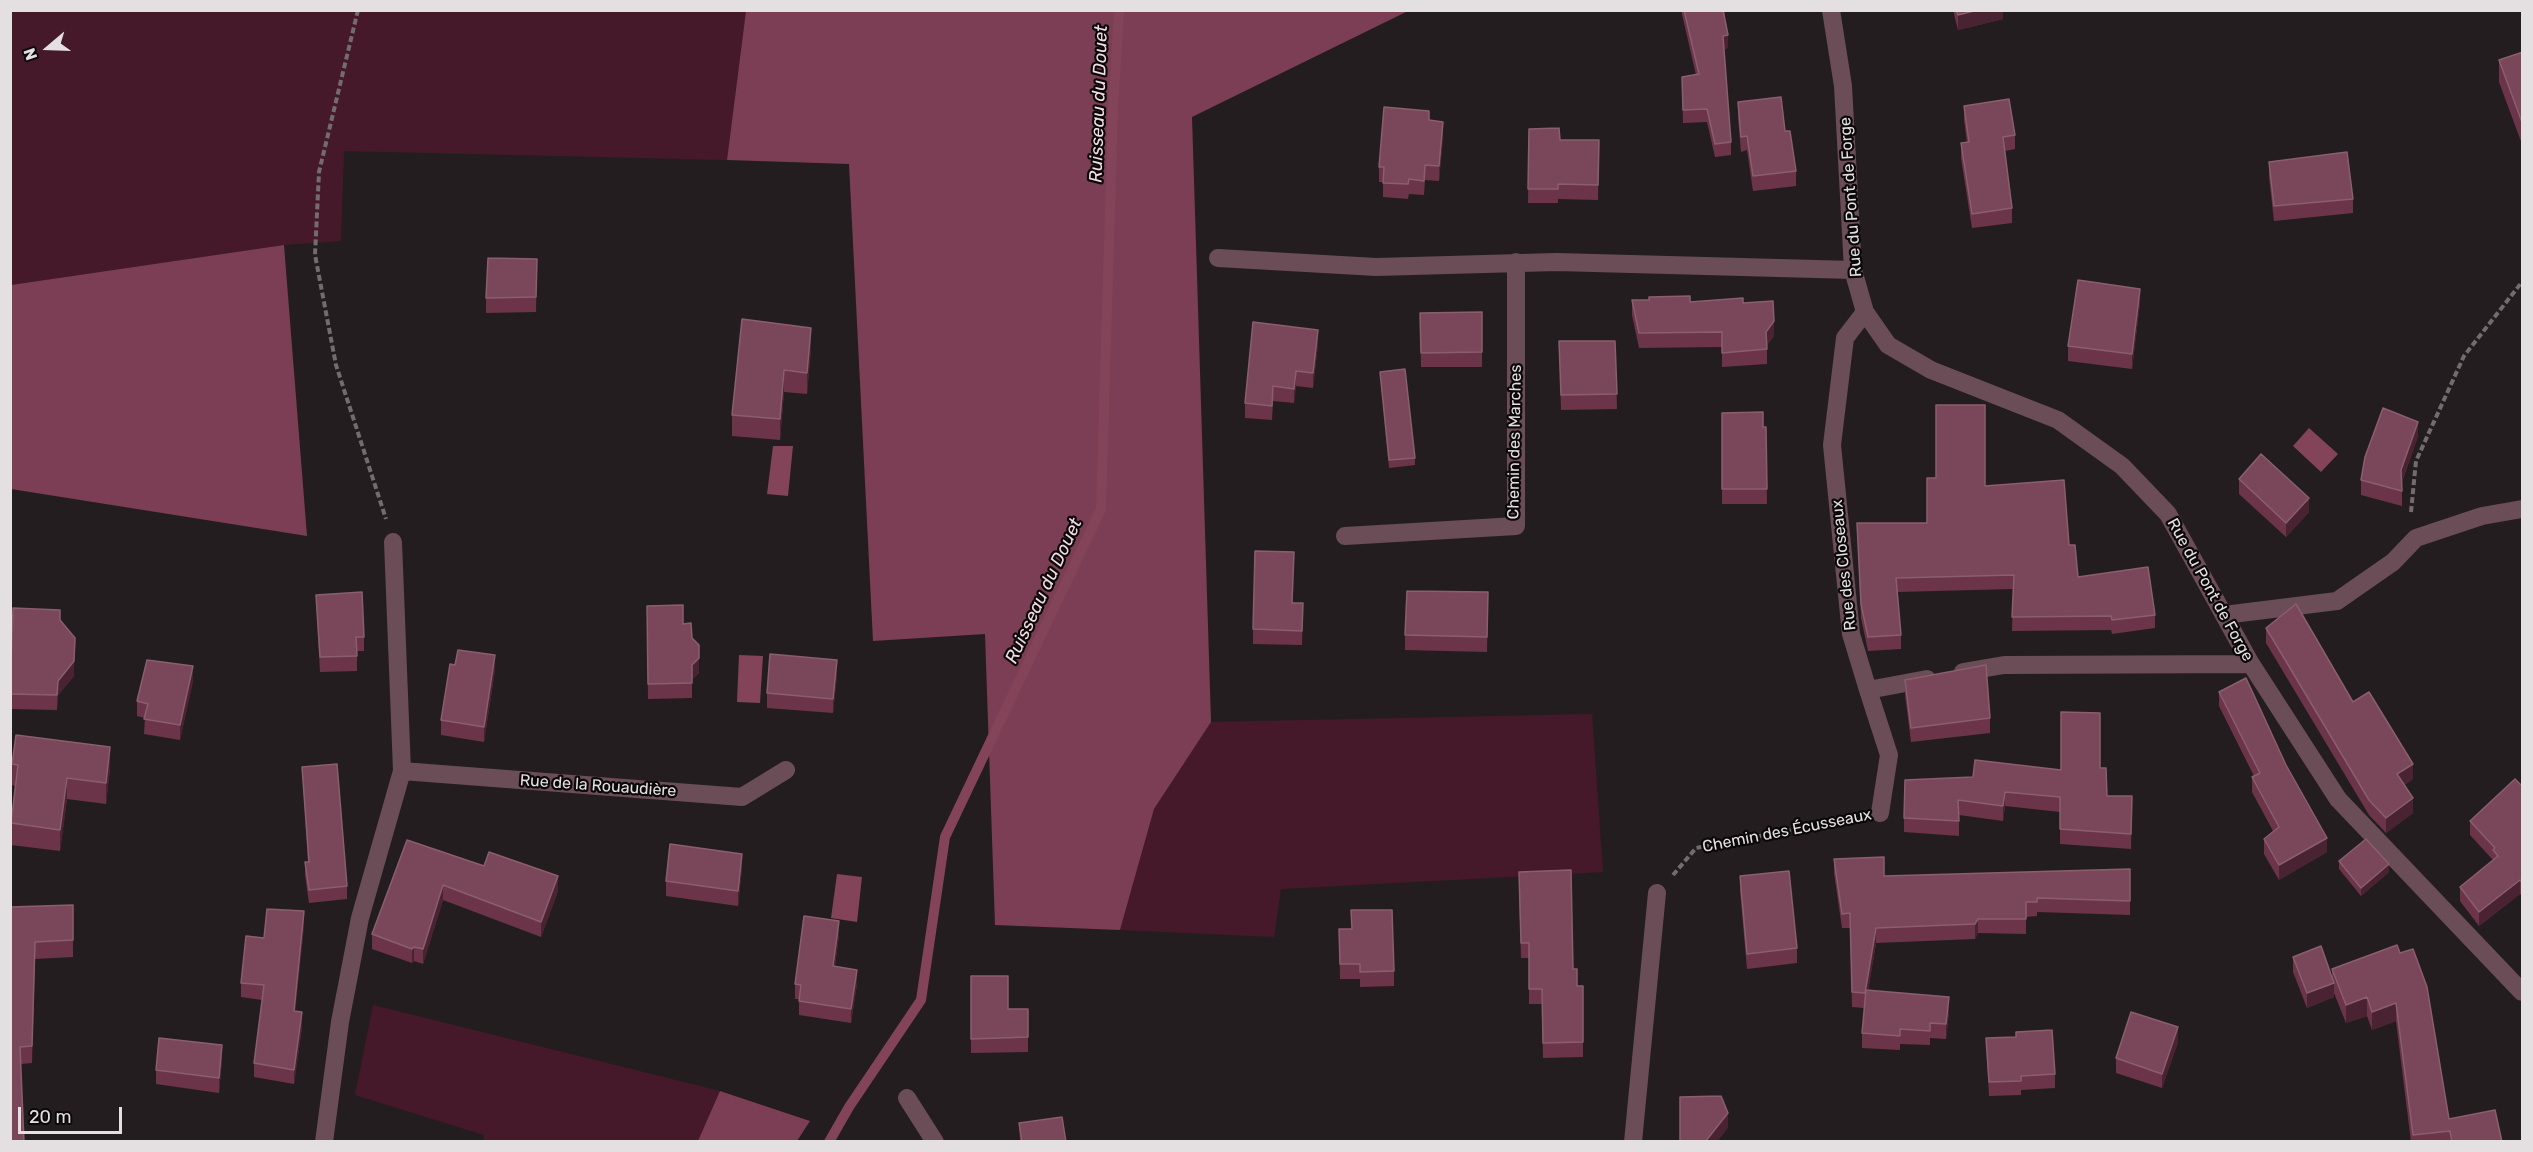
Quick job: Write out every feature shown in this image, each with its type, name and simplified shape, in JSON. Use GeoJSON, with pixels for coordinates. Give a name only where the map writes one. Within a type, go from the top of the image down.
{"type":"FeatureCollection","features":[{"type":"Feature","properties":{"kind":"street","name":"Rue du Pont de Forge"},"geometry":{"type":"LineString","coordinates":[[1831,10],[1843,86],[1852,270],[1865,312],[1888,345],[1931,370],[2058,420],[2122,466],[2168,514],[2251,664],[2338,798],[2523,992]]}},
{"type":"Feature","properties":{"kind":"street"},"geometry":{"type":"LineString","coordinates":[[1218,258],[1376,267],[1516,262],[1852,270]]}},
{"type":"Feature","properties":{"kind":"street","name":"Chemin des Marches"},"geometry":{"type":"LineString","coordinates":[[1345,536],[1516,526],[1516,262]]}},
{"type":"Feature","properties":{"kind":"street","name":"Rue des Closeaux"},"geometry":{"type":"LineString","coordinates":[[1865,312],[1845,338],[1832,446],[1851,634],[1868,690]]}},
{"type":"Feature","properties":{"kind":"street"},"geometry":{"type":"LineString","coordinates":[[2224,615],[2337,602],[2393,562],[2416,538],[2482,516],[2523,508]]}},
{"type":"Feature","properties":{"kind":"street"},"geometry":{"type":"LineString","coordinates":[[324,1142],[340,1022],[360,918],[402,771],[393,542]]}},
{"type":"Feature","properties":{"kind":"street"},"geometry":{"type":"LineString","coordinates":[[1868,690],[2004,664],[2251,664]]}},
{"type":"Feature","properties":{"kind":"street","name":"Chemin des Écusseaux"},"geometry":{"type":"LineString","coordinates":[[1868,690],[1889,755],[1880,813]]}},
{"type":"Feature","properties":{"kind":"street","name":"Rue de la Rouaudière"},"geometry":{"type":"LineString","coordinates":[[402,771],[742,797],[786,770]]}},
{"type":"Feature","properties":{"kind":"street"},"geometry":{"type":"LineString","coordinates":[[1633,1142],[1657,893]]}},
{"type":"Feature","properties":{"kind":"street"},"geometry":{"type":"LineString","coordinates":[[907,1098],[935,1142]]}},
{"type":"Feature","properties":{"kind":"path"},"geometry":{"type":"LineString","coordinates":[[358,10],[319,172],[315,255],[336,364],[393,542]]}},
{"type":"Feature","properties":{"kind":"path"},"geometry":{"type":"LineString","coordinates":[[2416,538],[2410,516],[2416,461],[2464,356],[2523,282]]}},
{"type":"Feature","properties":{"kind":"path","name":"Chemin des Écusseaux"},"geometry":{"type":"LineString","coordinates":[[1657,893],[1696,848],[1880,813]]}},
{"type":"Feature","properties":{"kind":"shaded area"},"geometry":{"type":"Polygon","coordinates":[[[10,11],[746,11],[727,160],[344,151],[341,241],[284,245],[11,285],[10,11]]]}},
{"type":"Feature","properties":{"kind":"shaded area"},"geometry":{"type":"Polygon","coordinates":[[[746,11],[1408,11],[1192,117],[1211,722],[1154,809],[1120,930],[995,925],[985,634],[873,641],[849,164],[727,160],[746,11]]]}},
{"type":"Feature","properties":{"kind":"shaded area"},"geometry":{"type":"Polygon","coordinates":[[[284,245],[307,536],[11,489],[11,285],[284,245]]]}},
{"type":"Feature","properties":{"kind":"shaded area"},"geometry":{"type":"Polygon","coordinates":[[[2309,428],[2338,454],[2321,472],[2293,446],[2309,428]]]}},
{"type":"Feature","properties":{"kind":"shaded area"},"geometry":{"type":"Polygon","coordinates":[[[773,446],[793,446],[788,496],[767,494],[773,446]]]}},
{"type":"Feature","properties":{"kind":"shaded area"},"geometry":{"type":"Polygon","coordinates":[[[739,655],[763,656],[760,703],[737,702],[739,655]]]}},
{"type":"Feature","properties":{"kind":"shaded area"},"geometry":{"type":"Polygon","coordinates":[[[1592,714],[1603,872],[1281,889],[1274,937],[1120,930],[1154,809],[1211,722],[1592,714]]]}},
{"type":"Feature","properties":{"kind":"shaded area"},"geometry":{"type":"Polygon","coordinates":[[[837,874],[862,877],[857,922],[831,918],[837,874]]]}},
{"type":"Feature","properties":{"kind":"shaded area"},"geometry":{"type":"Polygon","coordinates":[[[373,1005],[720,1091],[698,1142],[483,1141],[484,1135],[355,1095],[373,1005]]]}},
{"type":"Feature","properties":{"kind":"shaded area"},"geometry":{"type":"Polygon","coordinates":[[[720,1091],[810,1121],[797,1141],[698,1141],[720,1091]]]}},
{"type":"Feature","properties":{"kind":"building"},"geometry":{"type":"Polygon","coordinates":[[[1684,10],[1723,10],[1728,35],[1723,36],[1731,142],[1715,144],[1707,109],[1683,110],[1682,77],[1699,74],[1684,10]]]}},
{"type":"Feature","properties":{"kind":"building"},"geometry":{"type":"Polygon","coordinates":[[[1956,10],[1978,10],[1958,15],[1956,10]]]}},
{"type":"Feature","properties":{"kind":"building"},"geometry":{"type":"Polygon","coordinates":[[[2523,52],[2523,125],[2499,60],[2523,52]]]}},
{"type":"Feature","properties":{"kind":"building"},"geometry":{"type":"Polygon","coordinates":[[[1781,97],[1785,131],[1790,131],[1796,171],[1753,176],[1747,136],[1741,137],[1738,102],[1781,97]]]}},
{"type":"Feature","properties":{"kind":"building"},"geometry":{"type":"Polygon","coordinates":[[[2009,99],[2015,135],[2003,137],[2012,208],[1972,214],[1961,143],[1969,142],[1964,106],[2009,99]]]}},
{"type":"Feature","properties":{"kind":"building"},"geometry":{"type":"Polygon","coordinates":[[[1384,107],[1429,111],[1429,120],[1443,122],[1439,166],[1425,165],[1424,181],[1409,179],[1408,184],[1383,183],[1384,167],[1379,167],[1384,107]]]}},
{"type":"Feature","properties":{"kind":"building"},"geometry":{"type":"Polygon","coordinates":[[[1559,128],[1560,140],[1599,140],[1598,185],[1558,184],[1558,189],[1528,189],[1529,129],[1559,128]]]}},
{"type":"Feature","properties":{"kind":"building"},"geometry":{"type":"Polygon","coordinates":[[[2347,152],[2353,199],[2274,206],[2269,162],[2347,152]]]}},
{"type":"Feature","properties":{"kind":"building"},"geometry":{"type":"Polygon","coordinates":[[[488,258],[537,259],[536,297],[486,298],[488,258]]]}},
{"type":"Feature","properties":{"kind":"building"},"geometry":{"type":"Polygon","coordinates":[[[2078,280],[2140,289],[2132,354],[2068,346],[2078,280]]]}},
{"type":"Feature","properties":{"kind":"building"},"geometry":{"type":"Polygon","coordinates":[[[1690,296],[1690,302],[1743,298],[1743,303],[1773,301],[1774,321],[1766,332],[1767,349],[1722,353],[1722,332],[1639,333],[1632,300],[1649,300],[1649,297],[1690,296]]]}},
{"type":"Feature","properties":{"kind":"building"},"geometry":{"type":"Polygon","coordinates":[[[1482,312],[1482,352],[1421,353],[1420,313],[1482,312]]]}},
{"type":"Feature","properties":{"kind":"building"},"geometry":{"type":"Polygon","coordinates":[[[742,319],[811,328],[807,373],[784,370],[780,419],[732,415],[742,319]]]}},
{"type":"Feature","properties":{"kind":"building"},"geometry":{"type":"Polygon","coordinates":[[[1253,322],[1318,330],[1313,373],[1296,371],[1294,389],[1273,386],[1272,406],[1245,403],[1253,322]]]}},
{"type":"Feature","properties":{"kind":"building"},"geometry":{"type":"Polygon","coordinates":[[[1559,341],[1615,341],[1617,394],[1561,395],[1559,341]]]}},
{"type":"Feature","properties":{"kind":"building"},"geometry":{"type":"Polygon","coordinates":[[[1405,369],[1415,458],[1389,460],[1380,372],[1405,369]]]}},
{"type":"Feature","properties":{"kind":"building"},"geometry":{"type":"Polygon","coordinates":[[[1936,405],[1985,405],[1985,486],[2064,480],[2069,545],[2075,545],[2078,577],[2148,567],[2155,615],[2112,620],[2111,616],[2012,617],[2014,575],[1896,578],[1901,635],[1868,637],[1861,604],[1857,523],[1927,523],[1927,478],[1936,478],[1936,405]]]}},
{"type":"Feature","properties":{"kind":"building"},"geometry":{"type":"Polygon","coordinates":[[[2383,408],[2418,422],[2401,470],[2402,491],[2361,480],[2365,457],[2383,408]]]}},
{"type":"Feature","properties":{"kind":"building"},"geometry":{"type":"Polygon","coordinates":[[[1763,412],[1763,427],[1766,427],[1767,489],[1722,489],[1722,413],[1763,412]]]}},
{"type":"Feature","properties":{"kind":"building"},"geometry":{"type":"Polygon","coordinates":[[[2261,454],[2309,498],[2286,523],[2239,479],[2261,454]]]}},
{"type":"Feature","properties":{"kind":"building"},"geometry":{"type":"Polygon","coordinates":[[[1255,551],[1294,552],[1292,603],[1303,603],[1302,631],[1253,629],[1255,551]]]}},
{"type":"Feature","properties":{"kind":"building"},"geometry":{"type":"Polygon","coordinates":[[[1407,591],[1488,592],[1487,637],[1405,635],[1407,591]]]}},
{"type":"Feature","properties":{"kind":"building"},"geometry":{"type":"Polygon","coordinates":[[[362,592],[364,637],[356,637],[357,656],[320,657],[316,595],[362,592]]]}},
{"type":"Feature","properties":{"kind":"building"},"geometry":{"type":"Polygon","coordinates":[[[2296,604],[2353,702],[2369,692],[2413,764],[2397,774],[2413,798],[2386,818],[2369,800],[2266,628],[2296,604]]]}},
{"type":"Feature","properties":{"kind":"building"},"geometry":{"type":"Polygon","coordinates":[[[683,605],[683,624],[691,623],[692,638],[699,645],[699,658],[692,665],[692,683],[648,684],[647,606],[683,605]]]}},
{"type":"Feature","properties":{"kind":"building"},"geometry":{"type":"Polygon","coordinates":[[[13,608],[60,610],[60,620],[75,638],[74,661],[58,681],[57,695],[10,694],[13,608]]]}},
{"type":"Feature","properties":{"kind":"building"},"geometry":{"type":"Polygon","coordinates":[[[458,650],[495,655],[484,727],[441,720],[450,664],[455,665],[458,650]]]}},
{"type":"Feature","properties":{"kind":"building"},"geometry":{"type":"Polygon","coordinates":[[[770,654],[837,660],[833,699],[767,693],[770,654]]]}},
{"type":"Feature","properties":{"kind":"building"},"geometry":{"type":"Polygon","coordinates":[[[147,660],[193,666],[180,725],[144,719],[148,704],[137,701],[147,660]]]}},
{"type":"Feature","properties":{"kind":"building"},"geometry":{"type":"Polygon","coordinates":[[[1986,665],[1990,718],[1911,728],[1905,680],[1986,665]]]}},
{"type":"Feature","properties":{"kind":"building"},"geometry":{"type":"Polygon","coordinates":[[[2246,678],[2286,765],[2327,838],[2279,865],[2264,839],[2279,827],[2252,777],[2260,773],[2219,692],[2246,678]]]}},
{"type":"Feature","properties":{"kind":"building"},"geometry":{"type":"Polygon","coordinates":[[[2061,712],[2100,713],[2100,768],[2106,768],[2107,796],[2132,796],[2131,834],[2060,829],[2060,797],[2005,792],[2003,806],[1958,800],[1959,821],[1904,818],[1905,780],[1973,777],[1975,760],[2061,770],[2061,712]]]}},
{"type":"Feature","properties":{"kind":"building"},"geometry":{"type":"Polygon","coordinates":[[[16,735],[110,747],[106,783],[67,778],[60,830],[11,823],[18,765],[12,764],[16,735]]]}},
{"type":"Feature","properties":{"kind":"building"},"geometry":{"type":"Polygon","coordinates":[[[337,764],[347,886],[309,890],[305,862],[309,862],[302,767],[337,764]]]}},
{"type":"Feature","properties":{"kind":"building"},"geometry":{"type":"Polygon","coordinates":[[[2515,779],[2523,787],[2523,883],[2520,880],[2479,912],[2460,887],[2498,856],[2493,850],[2495,848],[2470,821],[2515,779]]]}},
{"type":"Feature","properties":{"kind":"building"},"geometry":{"type":"Polygon","coordinates":[[[2366,839],[2389,864],[2361,888],[2339,861],[2366,839]]]}},
{"type":"Feature","properties":{"kind":"building"},"geometry":{"type":"Polygon","coordinates":[[[407,840],[484,866],[489,852],[558,876],[541,922],[443,885],[423,949],[414,947],[412,949],[372,934],[407,840]]]}},
{"type":"Feature","properties":{"kind":"building"},"geometry":{"type":"Polygon","coordinates":[[[670,844],[742,854],[738,891],[666,881],[670,844]]]}},
{"type":"Feature","properties":{"kind":"building"},"geometry":{"type":"Polygon","coordinates":[[[1884,857],[1884,876],[2130,869],[2130,901],[2037,898],[2037,902],[2026,902],[2026,919],[1978,919],[1975,924],[1876,928],[1865,993],[1852,992],[1850,913],[1842,914],[1834,859],[1884,857]]]}},
{"type":"Feature","properties":{"kind":"building"},"geometry":{"type":"Polygon","coordinates":[[[1571,870],[1573,969],[1577,969],[1577,986],[1583,986],[1583,1042],[1543,1043],[1542,989],[1529,989],[1529,943],[1521,943],[1519,872],[1571,870]]]}},
{"type":"Feature","properties":{"kind":"building"},"geometry":{"type":"Polygon","coordinates":[[[1789,871],[1797,948],[1747,954],[1740,876],[1789,871]]]}},
{"type":"Feature","properties":{"kind":"building"},"geometry":{"type":"Polygon","coordinates":[[[73,905],[73,940],[35,942],[32,1046],[20,1047],[24,1142],[10,1142],[10,907],[73,905]]]}},
{"type":"Feature","properties":{"kind":"building"},"geometry":{"type":"Polygon","coordinates":[[[267,909],[304,911],[294,1011],[302,1012],[294,1070],[254,1063],[264,985],[241,983],[246,936],[264,938],[267,909]]]}},
{"type":"Feature","properties":{"kind":"building"},"geometry":{"type":"Polygon","coordinates":[[[1351,910],[1392,910],[1394,971],[1360,972],[1360,964],[1340,964],[1339,929],[1352,929],[1351,910]]]}},
{"type":"Feature","properties":{"kind":"building"},"geometry":{"type":"Polygon","coordinates":[[[804,916],[839,921],[833,966],[857,970],[851,1009],[799,1001],[801,985],[795,984],[804,916]]]}},
{"type":"Feature","properties":{"kind":"building"},"geometry":{"type":"Polygon","coordinates":[[[2397,945],[2400,953],[2413,949],[2427,987],[2449,1119],[2495,1110],[2502,1142],[2452,1142],[2450,1131],[2413,1135],[2396,1003],[2372,1012],[2367,997],[2346,1005],[2332,969],[2397,945]]]}},
{"type":"Feature","properties":{"kind":"building"},"geometry":{"type":"Polygon","coordinates":[[[2321,946],[2334,983],[2307,993],[2293,957],[2321,946]]]}},
{"type":"Feature","properties":{"kind":"building"},"geometry":{"type":"Polygon","coordinates":[[[971,976],[1008,976],[1008,1009],[1028,1009],[1028,1037],[971,1039],[971,976]]]}},
{"type":"Feature","properties":{"kind":"building"},"geometry":{"type":"Polygon","coordinates":[[[1866,990],[1949,997],[1946,1024],[1930,1023],[1930,1031],[1900,1029],[1900,1036],[1862,1033],[1866,990]]]}},
{"type":"Feature","properties":{"kind":"building"},"geometry":{"type":"Polygon","coordinates":[[[2131,1012],[2178,1027],[2162,1074],[2116,1058],[2131,1012]]]}},
{"type":"Feature","properties":{"kind":"building"},"geometry":{"type":"Polygon","coordinates":[[[2052,1030],[2055,1074],[2021,1076],[2021,1081],[1989,1082],[1986,1038],[2016,1037],[2016,1032],[2052,1030]]]}},
{"type":"Feature","properties":{"kind":"building"},"geometry":{"type":"Polygon","coordinates":[[[159,1038],[222,1045],[219,1078],[156,1070],[159,1038]]]}},
{"type":"Feature","properties":{"kind":"building"},"geometry":{"type":"Polygon","coordinates":[[[1721,1096],[1728,1113],[1705,1142],[1680,1142],[1680,1097],[1721,1096]]]}},
{"type":"Feature","properties":{"kind":"building"},"geometry":{"type":"Polygon","coordinates":[[[1062,1117],[1066,1142],[1022,1142],[1019,1123],[1062,1117]]]}},
{"type":"Feature","properties":{"kind":"waterway","name":"Ruisseau du Douet"},"geometry":{"type":"LineString","coordinates":[[829,1142],[849,1107],[921,1000],[945,837],[1101,509],[1113,110],[1119,10]]}}]}
